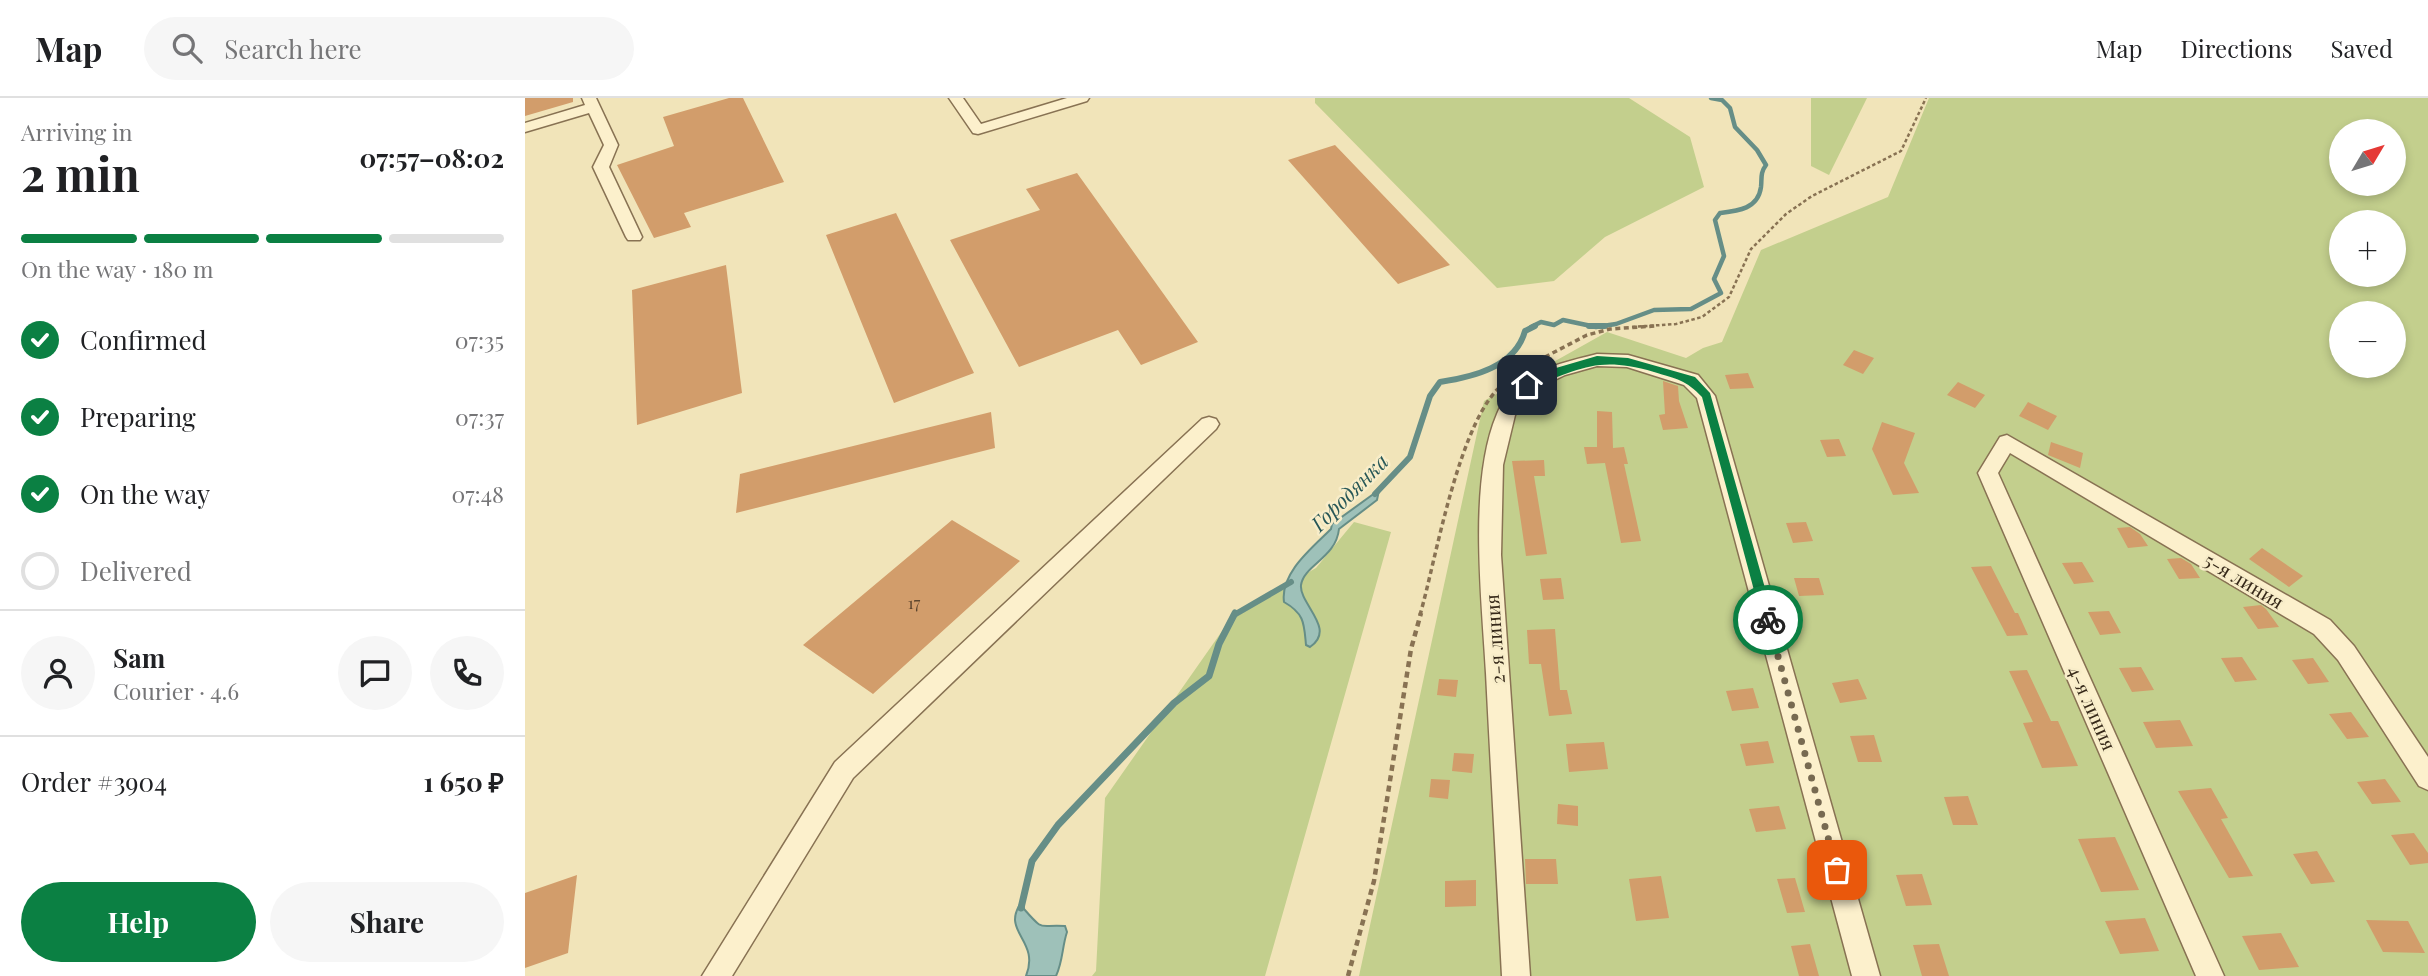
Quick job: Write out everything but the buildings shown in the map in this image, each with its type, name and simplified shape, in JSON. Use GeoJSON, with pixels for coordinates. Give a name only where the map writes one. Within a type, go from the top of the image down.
{"type":"FeatureCollection","features":[{"type":"Feature","properties":{"kind":"lane"},"geometry":{"type":"LineString","coordinates":[[956,98],[978,130],[1082,98]]}},
{"type":"Feature","properties":{"kind":"lane"},"geometry":{"type":"LineString","coordinates":[[529,128],[591,103],[611,145],[601,167],[634,237]]}},
{"type":"Feature","properties":{"kind":"lane","name":"2-я линия"},"geometry":{"type":"LineString","coordinates":[[1516,976],[1490,555],[1493,466],[1506,414],[1527,385],[1559,370],[1597,360],[1628,361],[1692,380],[1706,396],[1866,976]]}},
{"type":"Feature","properties":{"kind":"lane"},"geometry":{"type":"LineString","coordinates":[[716,976],[844,770],[1209,425]]}},
{"type":"Feature","properties":{"kind":"lane","name":"5-я линия"},"geometry":{"type":"LineString","coordinates":[[2007,442],[2322,627],[2346,653],[2428,778]]}},
{"type":"Feature","properties":{"kind":"lane","name":"4-я линия"},"geometry":{"type":"LineString","coordinates":[[2007,442],[1989,473],[2210,976]]}},
{"type":"Feature","properties":{"kind":"path"},"geometry":{"type":"LineString","coordinates":[[1538,361],[1598,332],[1676,324],[1702,317],[1729,298],[1751,249],[1786,214],[1812,196],[1901,150],[1926,98]]}},
{"type":"Feature","properties":{"kind":"path"},"geometry":{"type":"LineString","coordinates":[[1347,976],[1374,881],[1411,649],[1436,559],[1449,491],[1495,390],[1516,375]]}},
{"type":"Feature","properties":{"kind":"green space"},"geometry":{"type":"Polygon","coordinates":[[[1315,98],[1629,98],[1690,137],[1704,187],[1605,237],[1554,281],[1497,288],[1315,103],[1315,98]]]}},
{"type":"Feature","properties":{"kind":"green space"},"geometry":{"type":"Polygon","coordinates":[[[1811,98],[1867,98],[1829,175],[1811,166],[1811,98]]]}},
{"type":"Feature","properties":{"kind":"green space"},"geometry":{"type":"Polygon","coordinates":[[[1929,98],[2428,98],[2428,976],[1359,976],[1484,401],[1607,332],[1686,358],[1703,348],[1722,342],[1761,250],[1888,197],[1929,98]]]}},
{"type":"Feature","properties":{"kind":"green space"},"geometry":{"type":"Polygon","coordinates":[[[1354,522],[1391,532],[1265,976],[1092,976],[1096,971],[1105,798],[1234,614],[1316,568],[1354,522]]]}},
{"type":"Feature","properties":{"kind":"water"},"geometry":{"type":"Polygon","coordinates":[[[1379,490],[1377,500],[1339,529],[1332,547],[1303,578],[1302,592],[1320,632],[1310,647],[1306,645],[1300,615],[1284,602],[1287,581],[1299,562],[1331,529],[1332,524],[1379,490]]]}},
{"type":"Feature","properties":{"kind":"water"},"geometry":{"type":"Polygon","coordinates":[[[1023,900],[1024,909],[1035,922],[1042,926],[1065,926],[1067,932],[1056,976],[1026,976],[1028,953],[1015,920],[1023,900]]]}},
{"type":"Feature","properties":{"kind":"waterway","name":"Городянка"},"geometry":{"type":"LineString","coordinates":[[1603,326],[1654,310],[1691,309],[1721,293],[1714,279],[1724,256],[1715,220],[1720,213],[1746,208],[1756,200],[1766,165],[1757,150],[1735,127],[1730,108],[1722,100],[1711,98]]}},
{"type":"Feature","properties":{"kind":"waterway","name":"Городянка"},"geometry":{"type":"LineString","coordinates":[[1531,327],[1541,322],[1554,325],[1563,320],[1591,326]]}},
{"type":"Feature","properties":{"kind":"waterway","name":"Городянка"},"geometry":{"type":"LineString","coordinates":[[1375,494],[1410,457],[1430,396],[1440,382],[1479,373],[1502,362],[1520,343],[1525,331],[1535,326]]}},
{"type":"Feature","properties":{"kind":"waterway","name":"Городянка"},"geometry":{"type":"LineString","coordinates":[[1591,326],[1603,326]]}},
{"type":"Feature","properties":{"kind":"waterway","name":"Городянка"},"geometry":{"type":"LineString","coordinates":[[1591,326],[1603,326]]}},
{"type":"Feature","properties":{"kind":"waterway","name":"Городянка"},"geometry":{"type":"LineString","coordinates":[[1234,615],[1291,582]]}},
{"type":"Feature","properties":{"kind":"waterway","name":"Городянка"},"geometry":{"type":"LineString","coordinates":[[1021,908],[1032,861],[1058,825],[1174,703],[1209,676],[1219,644],[1235,613]]}},
{"type":"Feature","properties":{"kind":"way so far"},"geometry":{"type":"LineString","coordinates":[[1768,620],[1837,870]]}},
{"type":"Feature","properties":{"kind":"route"},"geometry":{"type":"LineString","coordinates":[[1527,385],[1559,370],[1597,360],[1628,361],[1692,380],[1706,396],[1768,620]]}}]}
